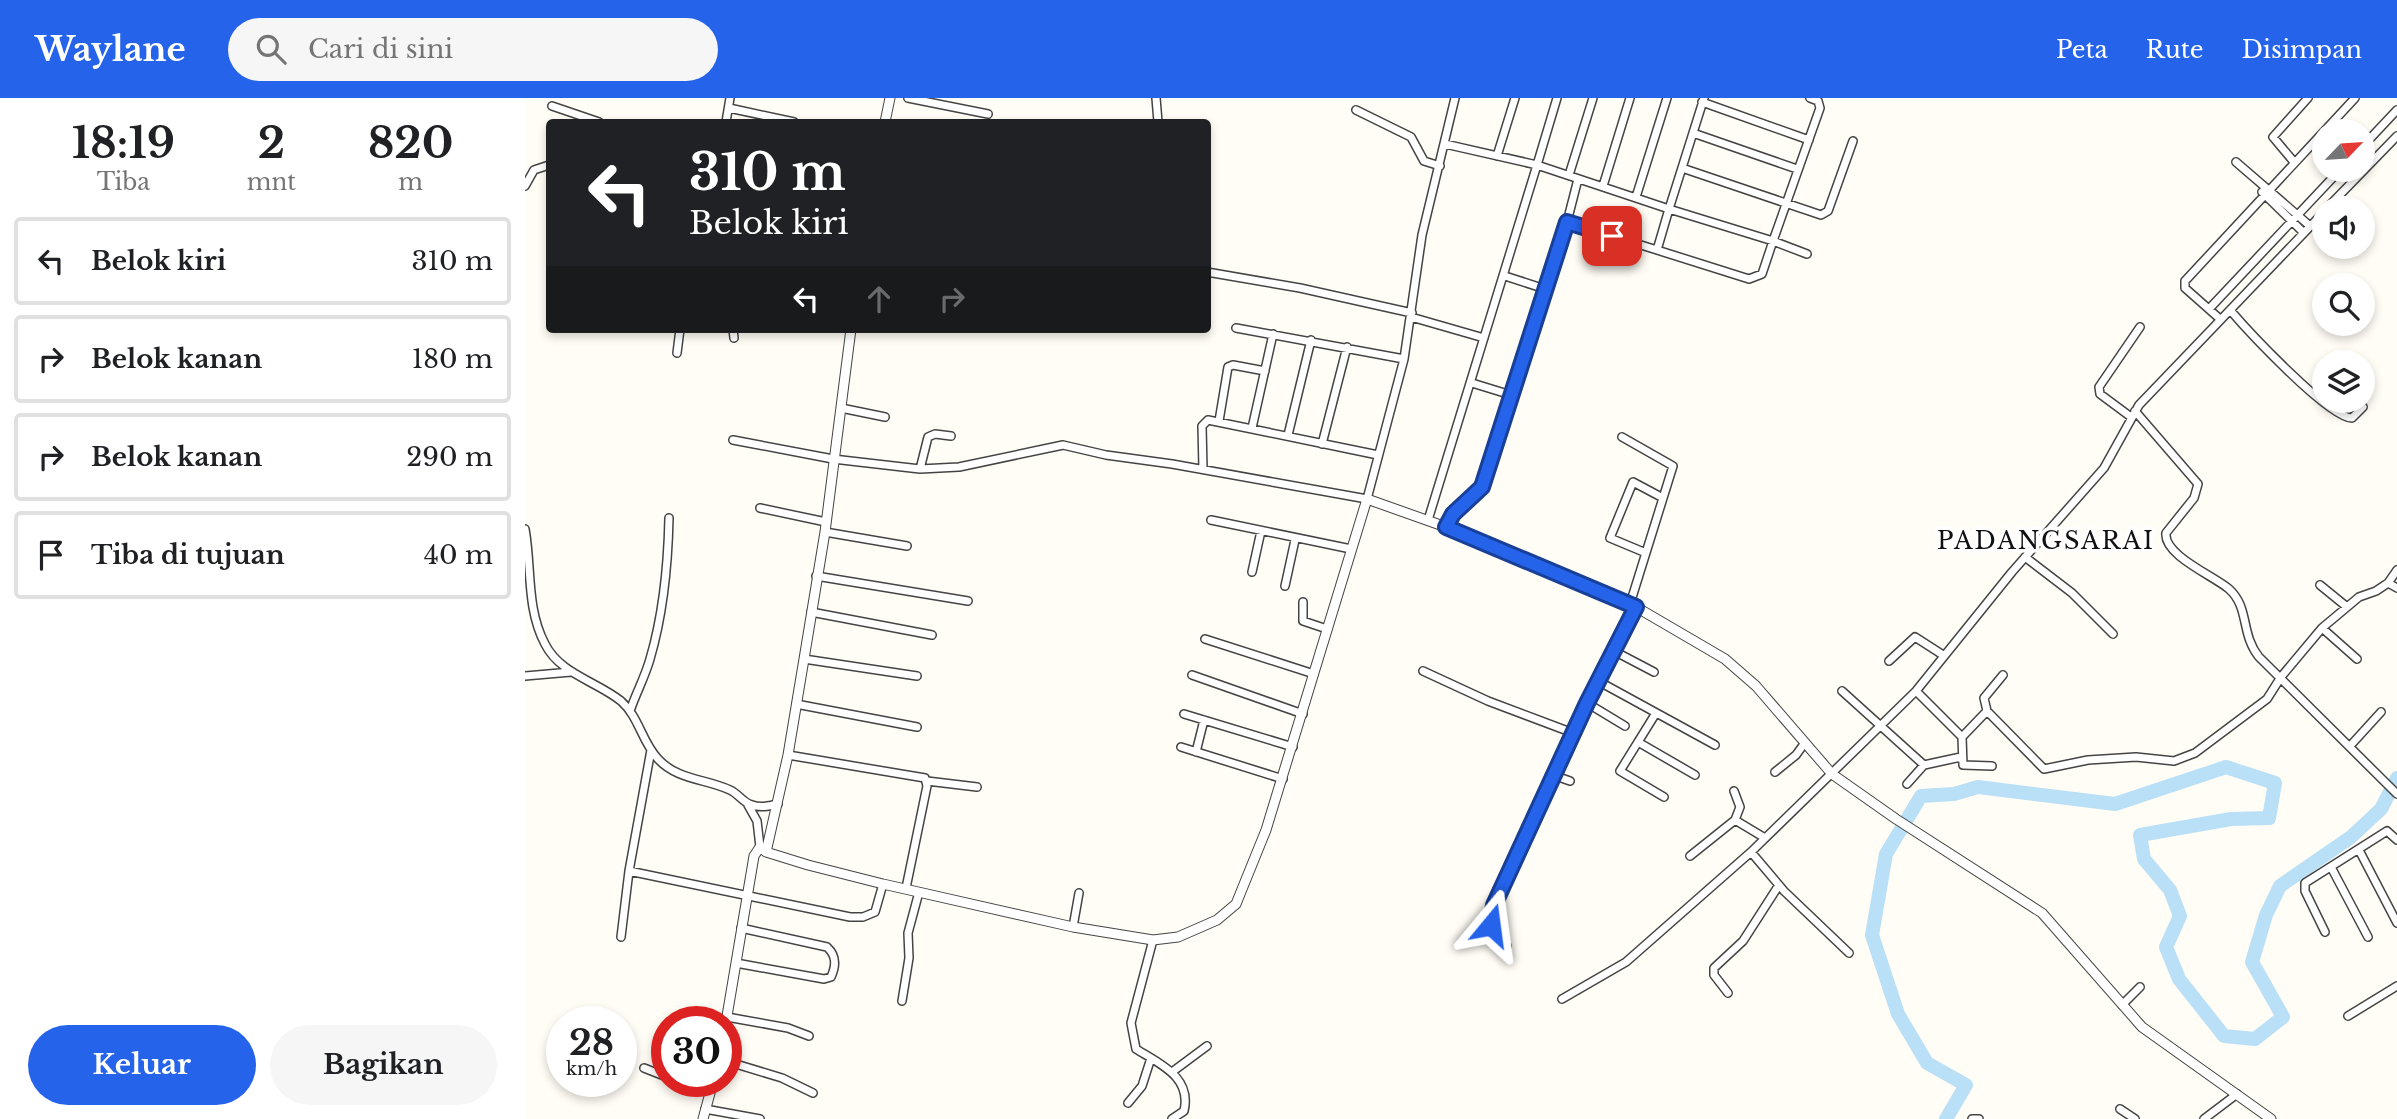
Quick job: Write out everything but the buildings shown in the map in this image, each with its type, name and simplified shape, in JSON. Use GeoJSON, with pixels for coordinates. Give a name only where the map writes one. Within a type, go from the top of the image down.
{"type":"FeatureCollection","features":[{"type":"Feature","properties":{"kind":"street"},"geometry":{"type":"LineString","coordinates":[[727,119],[730,98]]}},
{"type":"Feature","properties":{"kind":"street"},"geometry":{"type":"LineString","coordinates":[[886,119],[890,98]]}},
{"type":"Feature","properties":{"kind":"street"},"geometry":{"type":"LineString","coordinates":[[908,98],[988,114]]}},
{"type":"Feature","properties":{"kind":"street"},"geometry":{"type":"LineString","coordinates":[[1156,98],[1158,119]]}},
{"type":"Feature","properties":{"kind":"street"},"geometry":{"type":"LineString","coordinates":[[763,850],[883,884],[1073,927],[1153,940],[1194,931],[1224,916],[1236,904],[1283,779],[1367,499],[1404,359],[1422,236],[1455,98]]}},
{"type":"Feature","properties":{"kind":"street"},"geometry":{"type":"LineString","coordinates":[[1497,156],[1515,98]]}},
{"type":"Feature","properties":{"kind":"street"},"geometry":{"type":"LineString","coordinates":[[1428,520],[1557,98]]}},
{"type":"Feature","properties":{"kind":"street"},"geometry":{"type":"LineString","coordinates":[[1569,175],[1593,98]]}},
{"type":"Feature","properties":{"kind":"street"},"geometry":{"type":"LineString","coordinates":[[1603,186],[1630,98]]}},
{"type":"Feature","properties":{"kind":"street"},"geometry":{"type":"LineString","coordinates":[[1636,197],[1667,98]]}},
{"type":"Feature","properties":{"kind":"street"},"geometry":{"type":"LineString","coordinates":[[1567,222],[1754,279],[1764,270],[1820,108],[1818,101],[1810,98]]}},
{"type":"Feature","properties":{"kind":"street"},"geometry":{"type":"LineString","coordinates":[[2294,162],[2273,137],[2308,98]]}},
{"type":"Feature","properties":{"kind":"street"},"geometry":{"type":"LineString","coordinates":[[2220,319],[2185,288],[2185,281],[2352,99]]}},
{"type":"Feature","properties":{"kind":"street"},"geometry":{"type":"LineString","coordinates":[[1657,250],[1703,100],[1809,140]]}},
{"type":"Feature","properties":{"kind":"street"},"geometry":{"type":"LineString","coordinates":[[552,106],[591,119]]}},
{"type":"Feature","properties":{"kind":"street"},"geometry":{"type":"LineString","coordinates":[[729,108],[780,119]]}},
{"type":"Feature","properties":{"kind":"street"},"geometry":{"type":"LineString","coordinates":[[1356,110],[1411,137],[1424,161],[1440,166]]}},
{"type":"Feature","properties":{"kind":"street"},"geometry":{"type":"LineString","coordinates":[[2375,133],[2397,110]]}},
{"type":"Feature","properties":{"kind":"street"},"geometry":{"type":"LineString","coordinates":[[1693,133],[1797,169]]}},
{"type":"Feature","properties":{"kind":"street"},"geometry":{"type":"LineString","coordinates":[[2339,196],[2397,136]]}},
{"type":"Feature","properties":{"kind":"street"},"geometry":{"type":"LineString","coordinates":[[1682,168],[1821,215],[1828,211],[1853,141]]}},
{"type":"Feature","properties":{"kind":"street"},"geometry":{"type":"LineString","coordinates":[[1445,144],[1537,165],[1807,254]]}},
{"type":"Feature","properties":{"kind":"street"},"geometry":{"type":"LineString","coordinates":[[1562,999],[1626,962],[1751,852],[1916,691],[2025,556],[2104,468],[2133,414],[2310,226],[2236,162]]}},
{"type":"Feature","properties":{"kind":"street"},"geometry":{"type":"LineString","coordinates":[[525,186],[534,170],[546,166]]}},
{"type":"Feature","properties":{"kind":"street"},"geometry":{"type":"LineString","coordinates":[[1446,527],[1453,514],[1482,487],[1567,222],[1578,179]]}},
{"type":"Feature","properties":{"kind":"street"},"geometry":{"type":"LineString","coordinates":[[2209,309],[2329,182]]}},
{"type":"Feature","properties":{"kind":"street"},"geometry":{"type":"LineString","coordinates":[[2261,186],[2264,196],[2304,233]]}},
{"type":"Feature","properties":{"kind":"street"},"geometry":{"type":"LineString","coordinates":[[1211,273],[1300,288],[1411,315],[1484,338]]}},
{"type":"Feature","properties":{"kind":"street"},"geometry":{"type":"LineString","coordinates":[[1504,276],[1545,289]]}},
{"type":"Feature","properties":{"kind":"street"},"geometry":{"type":"LineString","coordinates":[[2229,310],[2267,350],[2312,390]]}},
{"type":"Feature","properties":{"kind":"street"},"geometry":{"type":"LineString","coordinates":[[2140,327],[2099,391],[2133,414],[2198,484],[2194,498],[2166,533],[2167,544],[2239,599],[2248,642],[2259,657],[2397,794]]}},
{"type":"Feature","properties":{"kind":"street"},"geometry":{"type":"LineString","coordinates":[[1236,328],[1404,359]]}},
{"type":"Feature","properties":{"kind":"street"},"geometry":{"type":"LineString","coordinates":[[677,352],[680,333]]}},
{"type":"Feature","properties":{"kind":"street"},"geometry":{"type":"LineString","coordinates":[[728,1006],[754,856],[763,850],[778,804],[788,755],[825,532],[850,333]]}},
{"type":"Feature","properties":{"kind":"street"},"geometry":{"type":"LineString","coordinates":[[1252,428],[1273,334]]}},
{"type":"Feature","properties":{"kind":"street"},"geometry":{"type":"LineString","coordinates":[[1288,435],[1311,340]]}},
{"type":"Feature","properties":{"kind":"street"},"geometry":{"type":"LineString","coordinates":[[1322,444],[1347,347]]}},
{"type":"Feature","properties":{"kind":"street"},"geometry":{"type":"LineString","coordinates":[[1219,421],[1227,367],[1233,365],[1265,371]]}},
{"type":"Feature","properties":{"kind":"street"},"geometry":{"type":"LineString","coordinates":[[1472,383],[1511,395]]}},
{"type":"Feature","properties":{"kind":"street"},"geometry":{"type":"LineString","coordinates":[[841,408],[885,417]]}},
{"type":"Feature","properties":{"kind":"street"},"geometry":{"type":"LineString","coordinates":[[2339,413],[2352,418],[2357,413]]}},
{"type":"Feature","properties":{"kind":"street"},"geometry":{"type":"LineString","coordinates":[[1203,469],[1203,423],[1208,420],[1378,455]]}},
{"type":"Feature","properties":{"kind":"street"},"geometry":{"type":"LineString","coordinates":[[920,470],[928,437],[935,434],[951,436]]}},
{"type":"Feature","properties":{"kind":"street"},"geometry":{"type":"LineString","coordinates":[[1507,946],[1494,931],[1490,917],[1633,606],[1673,466],[1622,437]]}},
{"type":"Feature","properties":{"kind":"street"},"geometry":{"type":"LineString","coordinates":[[733,440],[833,459],[920,470],[959,467],[1062,445],[1106,455],[1203,469],[1367,499],[1446,527],[1633,606],[1732,665],[1756,687],[1832,774],[1896,819],[2042,913],[2142,1027],[2271,1119]]}},
{"type":"Feature","properties":{"kind":"street"},"geometry":{"type":"LineString","coordinates":[[1646,553],[1610,538],[1633,482],[1663,498]]}},
{"type":"Feature","properties":{"kind":"street"},"geometry":{"type":"LineString","coordinates":[[760,508],[826,522]]}},
{"type":"Feature","properties":{"kind":"street"},"geometry":{"type":"LineString","coordinates":[[630,711],[649,661],[657,624],[668,552],[669,518]]}},
{"type":"Feature","properties":{"kind":"street"},"geometry":{"type":"LineString","coordinates":[[1211,520],[1295,540],[1351,549]]}},
{"type":"Feature","properties":{"kind":"street"},"geometry":{"type":"LineString","coordinates":[[525,529],[536,621],[545,645],[556,660],[571,672],[601,686],[630,711],[651,750],[670,770],[727,789],[748,805],[757,821],[763,850]]}},
{"type":"Feature","properties":{"kind":"street"},"geometry":{"type":"LineString","coordinates":[[1252,572],[1261,531]]}},
{"type":"Feature","properties":{"kind":"street"},"geometry":{"type":"LineString","coordinates":[[825,532],[907,546]]}},
{"type":"Feature","properties":{"kind":"street"},"geometry":{"type":"LineString","coordinates":[[1285,586],[1295,540]]}},
{"type":"Feature","properties":{"kind":"street"},"geometry":{"type":"LineString","coordinates":[[2025,556],[2072,593],[2113,634]]}},
{"type":"Feature","properties":{"kind":"street"},"geometry":{"type":"LineString","coordinates":[[2003,675],[1984,698],[1987,711],[2044,769],[2088,760],[2136,757],[2173,761],[2200,751],[2267,699],[2281,677],[2322,628],[2362,594],[2376,591],[2388,583],[2397,570]]}},
{"type":"Feature","properties":{"kind":"street"},"geometry":{"type":"LineString","coordinates":[[816,576],[968,601]]}},
{"type":"Feature","properties":{"kind":"street"},"geometry":{"type":"LineString","coordinates":[[2388,583],[2397,589]]}},
{"type":"Feature","properties":{"kind":"street"},"geometry":{"type":"LineString","coordinates":[[2321,585],[2347,607]]}},
{"type":"Feature","properties":{"kind":"street"},"geometry":{"type":"LineString","coordinates":[[1303,601],[1303,621],[1327,629]]}},
{"type":"Feature","properties":{"kind":"street"},"geometry":{"type":"LineString","coordinates":[[811,612],[932,635]]}},
{"type":"Feature","properties":{"kind":"street"},"geometry":{"type":"LineString","coordinates":[[2322,628],[2357,659]]}},
{"type":"Feature","properties":{"kind":"street"},"geometry":{"type":"LineString","coordinates":[[1889,661],[1915,637],[1943,655]]}},
{"type":"Feature","properties":{"kind":"street"},"geometry":{"type":"LineString","coordinates":[[1205,639],[1314,674]]}},
{"type":"Feature","properties":{"kind":"street"},"geometry":{"type":"LineString","coordinates":[[1613,651],[1654,672]]}},
{"type":"Feature","properties":{"kind":"street"},"geometry":{"type":"LineString","coordinates":[[804,659],[916,676]]}},
{"type":"Feature","properties":{"kind":"street"},"geometry":{"type":"LineString","coordinates":[[1423,671],[1488,701],[1573,733]]}},
{"type":"Feature","properties":{"kind":"street"},"geometry":{"type":"LineString","coordinates":[[525,676],[571,672]]}},
{"type":"Feature","properties":{"kind":"street"},"geometry":{"type":"LineString","coordinates":[[1192,675],[1303,714]]}},
{"type":"Feature","properties":{"kind":"street"},"geometry":{"type":"LineString","coordinates":[[1598,681],[1715,745]]}},
{"type":"Feature","properties":{"kind":"street"},"geometry":{"type":"LineString","coordinates":[[1842,691],[1924,765]]}},
{"type":"Feature","properties":{"kind":"street"},"geometry":{"type":"LineString","coordinates":[[1916,691],[1962,737]]}},
{"type":"Feature","properties":{"kind":"street"},"geometry":{"type":"LineString","coordinates":[[1587,703],[1625,726]]}},
{"type":"Feature","properties":{"kind":"street"},"geometry":{"type":"LineString","coordinates":[[796,704],[917,727]]}},
{"type":"Feature","properties":{"kind":"street"},"geometry":{"type":"LineString","coordinates":[[1987,711],[1962,737],[1961,757],[1965,766],[1992,765]]}},
{"type":"Feature","properties":{"kind":"street"},"geometry":{"type":"LineString","coordinates":[[2350,746],[2381,712]]}},
{"type":"Feature","properties":{"kind":"street"},"geometry":{"type":"LineString","coordinates":[[1656,713],[1620,771],[1664,797]]}},
{"type":"Feature","properties":{"kind":"street"},"geometry":{"type":"LineString","coordinates":[[1184,714],[1293,747]]}},
{"type":"Feature","properties":{"kind":"street"},"geometry":{"type":"LineString","coordinates":[[1196,752],[1204,720]]}},
{"type":"Feature","properties":{"kind":"street"},"geometry":{"type":"LineString","coordinates":[[1638,742],[1695,775]]}},
{"type":"Feature","properties":{"kind":"street"},"geometry":{"type":"LineString","coordinates":[[1775,772],[1796,755],[1804,744]]}},
{"type":"Feature","properties":{"kind":"street"},"geometry":{"type":"LineString","coordinates":[[1181,747],[1283,779]]}},
{"type":"Feature","properties":{"kind":"street"},"geometry":{"type":"LineString","coordinates":[[621,937],[629,871],[651,750]]}},
{"type":"Feature","properties":{"kind":"street"},"geometry":{"type":"LineString","coordinates":[[788,755],[922,776],[927,781],[977,787]]}},
{"type":"Feature","properties":{"kind":"street"},"geometry":{"type":"LineString","coordinates":[[1907,784],[1924,765],[1961,757]]}},
{"type":"Feature","properties":{"kind":"street"},"geometry":{"type":"LineString","coordinates":[[1553,775],[1570,781]]}},
{"type":"Feature","properties":{"kind":"street"},"geometry":{"type":"LineString","coordinates":[[907,888],[927,781]]}},
{"type":"Feature","properties":{"kind":"street"},"geometry":{"type":"LineString","coordinates":[[1690,856],[1735,820],[1740,807],[1734,791]]}},
{"type":"Feature","properties":{"kind":"street"},"geometry":{"type":"LineString","coordinates":[[748,805],[761,807],[778,804]]}},
{"type":"Feature","properties":{"kind":"street"},"geometry":{"type":"LineString","coordinates":[[1735,820],[1765,838]]}},
{"type":"Feature","properties":{"kind":"street"},"geometry":{"type":"LineString","coordinates":[[2325,932],[2304,886],[2308,880],[2388,831],[2397,840]]}},
{"type":"Feature","properties":{"kind":"street"},"geometry":{"type":"LineString","coordinates":[[2359,850],[2397,923]]}},
{"type":"Feature","properties":{"kind":"street"},"geometry":{"type":"LineString","coordinates":[[1751,852],[1779,886],[1849,953]]}},
{"type":"Feature","properties":{"kind":"street"},"geometry":{"type":"LineString","coordinates":[[2331,867],[2368,937]]}},
{"type":"Feature","properties":{"kind":"street"},"geometry":{"type":"LineString","coordinates":[[629,871],[863,917],[878,908],[883,884]]}},
{"type":"Feature","properties":{"kind":"street"},"geometry":{"type":"LineString","coordinates":[[1728,993],[1714,975],[1714,968],[1743,942],[1779,886]]}},
{"type":"Feature","properties":{"kind":"street"},"geometry":{"type":"LineString","coordinates":[[902,1001],[909,958],[908,933],[919,892]]}},
{"type":"Feature","properties":{"kind":"street"},"geometry":{"type":"LineString","coordinates":[[1073,927],[1079,893]]}},
{"type":"Feature","properties":{"kind":"street"},"geometry":{"type":"LineString","coordinates":[[736,962],[824,979],[831,977],[835,967],[834,955],[827,947],[741,928]]}},
{"type":"Feature","properties":{"kind":"street"},"geometry":{"type":"LineString","coordinates":[[1153,940],[1131,1023],[1136,1049],[1172,1072],[1182,1083],[1186,1102],[1180,1115],[1172,1119]]}},
{"type":"Feature","properties":{"kind":"street"},"geometry":{"type":"LineString","coordinates":[[2348,1016],[2397,986]]}},
{"type":"Feature","properties":{"kind":"street"},"geometry":{"type":"LineString","coordinates":[[2122,1005],[2140,987]]}},
{"type":"Feature","properties":{"kind":"street"},"geometry":{"type":"LineString","coordinates":[[742,1021],[788,1028],[809,1036]]}},
{"type":"Feature","properties":{"kind":"street"},"geometry":{"type":"LineString","coordinates":[[1172,1072],[1207,1046]]}},
{"type":"Feature","properties":{"kind":"street"},"geometry":{"type":"LineString","coordinates":[[1128,1103],[1142,1086],[1151,1058]]}},
{"type":"Feature","properties":{"kind":"street"},"geometry":{"type":"LineString","coordinates":[[742,1066],[782,1078],[813,1093]]}},
{"type":"Feature","properties":{"kind":"street"},"geometry":{"type":"LineString","coordinates":[[644,1068],[651,1071]]}},
{"type":"Feature","properties":{"kind":"street"},"geometry":{"type":"LineString","coordinates":[[2204,1119],[2237,1094]]}},
{"type":"Feature","properties":{"kind":"street"},"geometry":{"type":"LineString","coordinates":[[709,1097],[704,1114],[760,1119]]}},
{"type":"Feature","properties":{"kind":"street"},"geometry":{"type":"LineString","coordinates":[[2120,1109],[2135,1119]]}},
{"type":"Feature","properties":{"kind":"street"},"geometry":{"type":"LineString","coordinates":[[1972,1119],[1979,1119]]}},
{"type":"Feature","properties":{"kind":"waterway"},"geometry":{"type":"LineString","coordinates":[[1946,1119],[1966,1085],[1927,1063],[1898,1014],[1872,935],[1886,854],[1921,796],[1954,794],[1978,787],[2115,804],[2226,767],[2275,783],[2269,818],[2231,819],[2140,835],[2144,859],[2170,890],[2180,916],[2166,947],[2179,979],[2224,1036],[2255,1039],[2283,1017],[2252,962],[2266,915],[2280,886],[2351,837],[2381,809],[2397,778]]}},
{"type":"Feature","properties":{"kind":"district","name":"PADANGSARAI"},"geometry":{"type":"Point","coordinates":[2046,540]}},
{"type":"Feature","properties":{"kind":"route"},"geometry":{"type":"LineString","coordinates":[[1491,925],[1490,917],[1494,905],[1553,775],[1636,607],[1446,527],[1453,514],[1482,487],[1567,222],[1612,236]]}}]}
